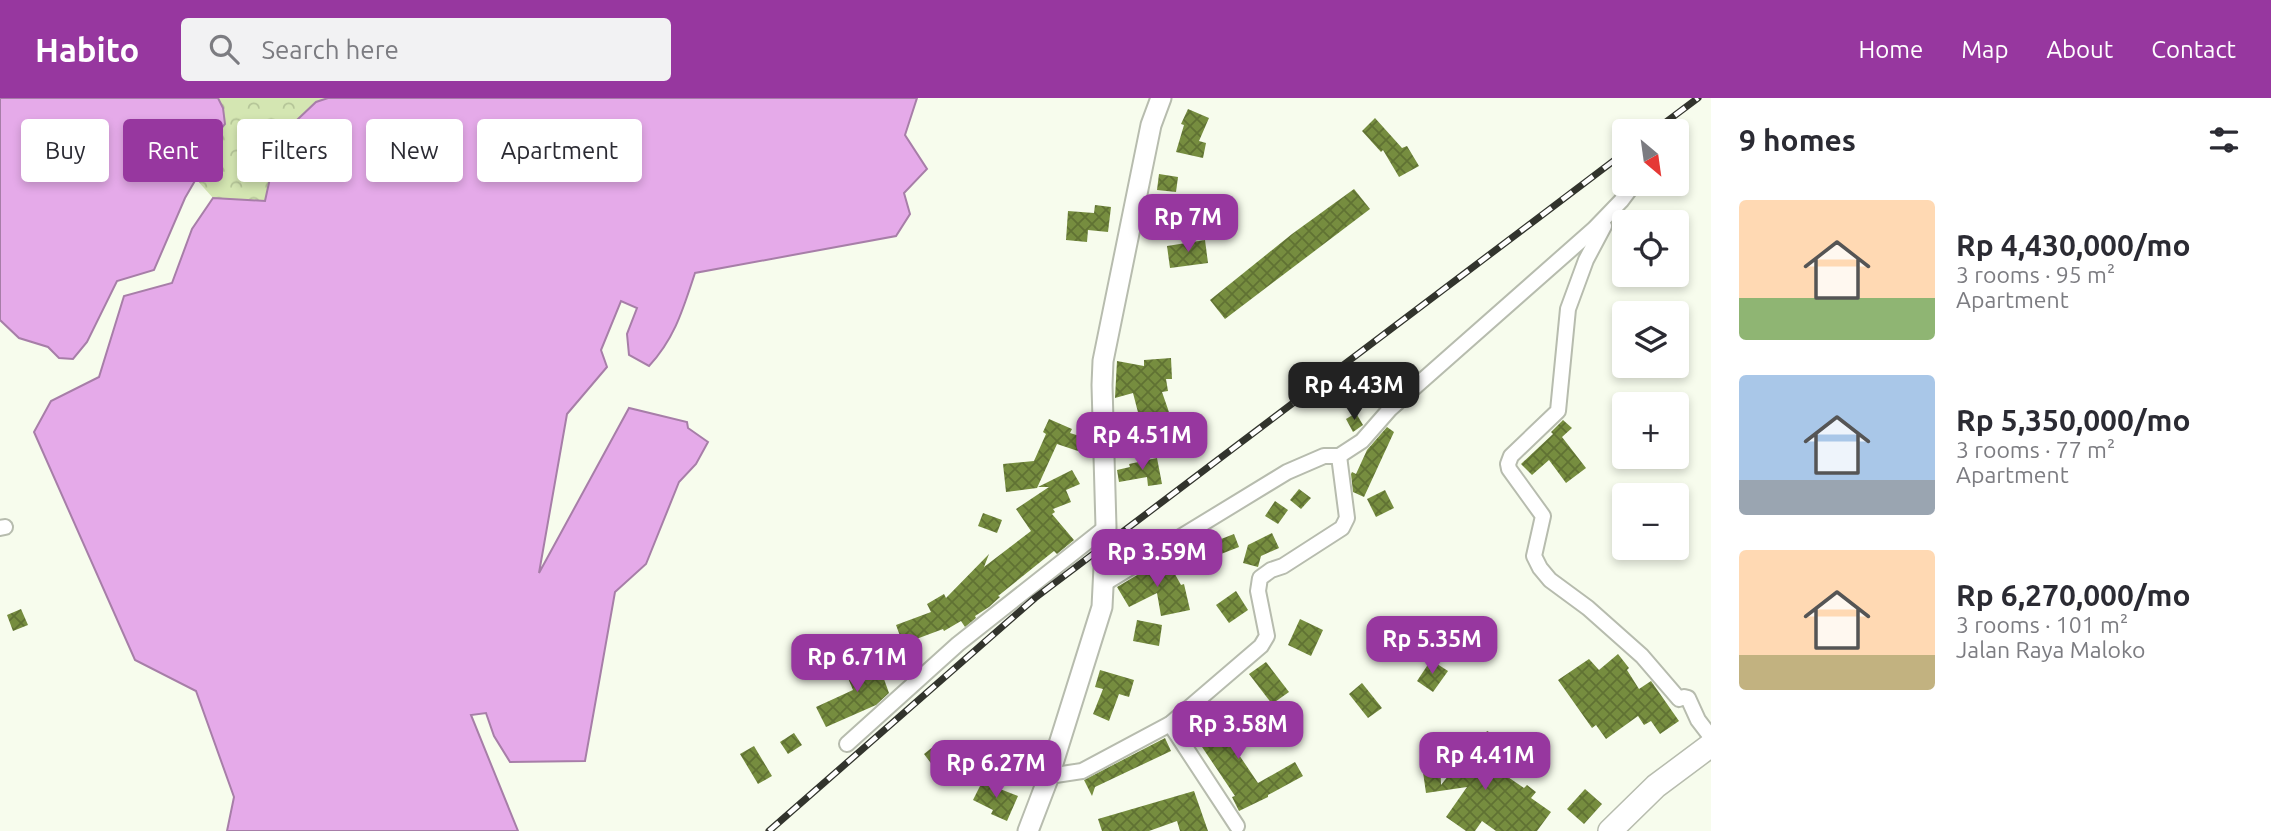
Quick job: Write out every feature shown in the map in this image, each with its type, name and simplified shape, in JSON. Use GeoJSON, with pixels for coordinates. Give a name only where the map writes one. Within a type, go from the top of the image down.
{"type":"FeatureCollection","features":[{"type":"Feature","properties":{"kind":"main road"},"geometry":{"type":"LineString","coordinates":[[1610,831],[1656,786],[1711,745]]}},
{"type":"Feature","properties":{"kind":"street"},"geometry":{"type":"LineString","coordinates":[[1028,831],[1049,776],[1102,607],[1106,527],[1102,385],[1105,344],[1151,125],[1161,98]]}},
{"type":"Feature","properties":{"kind":"street"},"geometry":{"type":"LineString","coordinates":[[1625,196],[1591,248],[1568,309],[1558,411],[1511,456],[1508,469],[1543,516],[1534,556],[1539,568],[1642,656],[1679,699],[1688,698],[1698,720],[1711,737]]}},
{"type":"Feature","properties":{"kind":"street"},"geometry":{"type":"LineString","coordinates":[[1105,583],[1287,472],[1324,456],[1339,456],[1363,441],[1390,409],[1616,207]]}},
{"type":"Feature","properties":{"kind":"street"},"geometry":{"type":"LineString","coordinates":[[1049,776],[1082,771],[1170,724],[1261,646],[1266,636],[1258,591],[1260,578],[1342,528],[1347,518],[1339,456]]}},
{"type":"Feature","properties":{"kind":"street"},"geometry":{"type":"LineString","coordinates":[[847,744],[968,636],[1106,527]]}},
{"type":"Feature","properties":{"kind":"street"},"geometry":{"type":"LineString","coordinates":[[1170,724],[1237,826]]}},
{"type":"Feature","properties":{"kind":"green space"},"geometry":{"type":"Polygon","coordinates":[[[218,98],[328,98],[315,102],[298,119],[237,119],[237,182],[269,182],[265,201],[213,198],[199,182],[223,182],[223,108],[218,98]]]}},
{"type":"Feature","properties":{"kind":"shaded area"},"geometry":{"type":"Polygon","coordinates":[[[0,98],[218,98],[223,108],[225,124],[223,126],[223,119],[123,119],[123,182],[194,182],[154,270],[117,281],[87,342],[73,359],[59,358],[48,347],[19,338],[0,320],[0,98]]]}},
{"type":"Feature","properties":{"kind":"shaded area"},"geometry":{"type":"Polygon","coordinates":[[[328,98],[917,98],[905,135],[927,169],[904,193],[910,214],[896,236],[695,273],[672,334],[649,366],[629,355],[627,334],[637,308],[621,301],[601,350],[607,367],[567,414],[539,573],[629,408],[687,422],[688,428],[708,442],[696,464],[679,482],[646,564],[615,592],[585,761],[510,762],[494,736],[486,713],[471,715],[518,831],[227,831],[234,797],[196,691],[135,660],[34,432],[51,401],[99,377],[124,296],[172,283],[192,229],[213,198],[265,201],[269,182],[352,182],[352,119],[298,119],[316,102],[328,98]]]}},
{"type":"Feature","properties":{"kind":"building"},"geometry":{"type":"Polygon","coordinates":[[[1188,109],[1209,118],[1199,141],[1206,143],[1203,158],[1176,152],[1184,125],[1181,124],[1188,109]]]}},
{"type":"Feature","properties":{"kind":"building"},"geometry":{"type":"Polygon","coordinates":[[[1375,118],[1402,148],[1407,146],[1419,166],[1399,177],[1383,150],[1381,152],[1362,131],[1375,118]]]}},
{"type":"Feature","properties":{"kind":"building"},"geometry":{"type":"Polygon","coordinates":[[[1159,174],[1178,177],[1176,192],[1157,190],[1159,174]]]}},
{"type":"Feature","properties":{"kind":"building"},"geometry":{"type":"Polygon","coordinates":[[[1354,189],[1370,209],[1225,319],[1210,300],[1292,234],[1354,189]]]}},
{"type":"Feature","properties":{"kind":"building"},"geometry":{"type":"Polygon","coordinates":[[[1095,205],[1111,207],[1108,232],[1088,230],[1087,242],[1066,240],[1068,211],[1094,213],[1095,205]]]}},
{"type":"Feature","properties":{"kind":"building"},"geometry":{"type":"Polygon","coordinates":[[[1205,240],[1208,263],[1170,268],[1167,246],[1205,240]]]}},
{"type":"Feature","properties":{"kind":"building"},"geometry":{"type":"Polygon","coordinates":[[[1171,358],[1172,379],[1166,379],[1168,391],[1162,392],[1179,441],[1152,448],[1146,423],[1141,424],[1133,393],[1115,398],[1117,361],[1144,366],[1144,360],[1171,358]]]}},
{"type":"Feature","properties":{"kind":"building"},"geometry":{"type":"Polygon","coordinates":[[[1356,413],[1363,425],[1353,432],[1346,419],[1356,413]]]}},
{"type":"Feature","properties":{"kind":"building"},"geometry":{"type":"Polygon","coordinates":[[[1049,419],[1072,429],[1070,433],[1089,439],[1084,453],[1057,444],[1037,488],[1006,492],[1003,464],[1034,461],[1046,434],[1043,432],[1049,419]]]}},
{"type":"Feature","properties":{"kind":"building"},"geometry":{"type":"Polygon","coordinates":[[[1563,420],[1572,428],[1562,437],[1586,468],[1566,483],[1549,460],[1532,475],[1521,464],[1553,434],[1551,432],[1563,420]]]}},
{"type":"Feature","properties":{"kind":"building"},"geometry":{"type":"Polygon","coordinates":[[[1387,427],[1394,432],[1364,497],[1353,492],[1351,474],[1356,474],[1367,450],[1387,427]]]}},
{"type":"Feature","properties":{"kind":"building"},"geometry":{"type":"Polygon","coordinates":[[[1157,458],[1162,484],[1148,486],[1147,477],[1119,482],[1117,470],[1130,467],[1129,464],[1157,458]]]}},
{"type":"Feature","properties":{"kind":"building"},"geometry":{"type":"Polygon","coordinates":[[[1072,470],[1080,484],[1066,490],[1071,502],[1053,509],[1055,512],[1052,514],[1074,540],[1057,554],[1054,551],[998,596],[1000,597],[965,627],[961,621],[944,631],[943,629],[903,644],[896,625],[931,612],[927,604],[944,594],[946,598],[989,554],[984,567],[1031,531],[1016,509],[1049,487],[1038,487],[1072,470]]]}},
{"type":"Feature","properties":{"kind":"building"},"geometry":{"type":"Polygon","coordinates":[[[1299,489],[1311,498],[1301,509],[1290,500],[1299,489]]]}},
{"type":"Feature","properties":{"kind":"building"},"geometry":{"type":"Polygon","coordinates":[[[1385,490],[1394,508],[1376,517],[1367,499],[1385,490]]]}},
{"type":"Feature","properties":{"kind":"building"},"geometry":{"type":"Polygon","coordinates":[[[1275,501],[1288,510],[1278,524],[1265,516],[1275,501]]]}},
{"type":"Feature","properties":{"kind":"building"},"geometry":{"type":"Polygon","coordinates":[[[983,513],[1002,520],[997,533],[978,526],[983,513]]]}},
{"type":"Feature","properties":{"kind":"building"},"geometry":{"type":"Polygon","coordinates":[[[1211,531],[1214,547],[1192,552],[1190,542],[1211,531]]]}},
{"type":"Feature","properties":{"kind":"building"},"geometry":{"type":"Polygon","coordinates":[[[1272,533],[1279,548],[1261,556],[1258,567],[1243,563],[1248,545],[1272,533]]]}},
{"type":"Feature","properties":{"kind":"building"},"geometry":{"type":"Polygon","coordinates":[[[1234,534],[1239,547],[1221,554],[1216,541],[1234,534]]]}},
{"type":"Feature","properties":{"kind":"building"},"geometry":{"type":"Polygon","coordinates":[[[1166,558],[1181,585],[1184,584],[1190,610],[1161,616],[1157,593],[1129,607],[1117,587],[1166,558]]]}},
{"type":"Feature","properties":{"kind":"building"},"geometry":{"type":"Polygon","coordinates":[[[1236,591],[1248,610],[1229,623],[1216,605],[1236,591]]]}},
{"type":"Feature","properties":{"kind":"building"},"geometry":{"type":"Polygon","coordinates":[[[21,609],[28,625],[13,631],[7,615],[21,609]]]}},
{"type":"Feature","properties":{"kind":"building"},"geometry":{"type":"Polygon","coordinates":[[[1300,619],[1323,630],[1311,656],[1288,645],[1300,619]]]}},
{"type":"Feature","properties":{"kind":"building"},"geometry":{"type":"Polygon","coordinates":[[[1137,620],[1162,625],[1159,646],[1133,641],[1137,620]]]}},
{"type":"Feature","properties":{"kind":"building"},"geometry":{"type":"Polygon","coordinates":[[[1618,654],[1629,668],[1627,670],[1639,689],[1651,681],[1679,721],[1660,734],[1651,721],[1644,725],[1638,716],[1606,739],[1596,725],[1592,728],[1558,680],[1589,659],[1599,670],[1618,654]]]}},
{"type":"Feature","properties":{"kind":"building"},"geometry":{"type":"Polygon","coordinates":[[[876,657],[889,693],[876,705],[826,727],[816,707],[853,690],[845,671],[876,657]]]}},
{"type":"Feature","properties":{"kind":"building"},"geometry":{"type":"Polygon","coordinates":[[[1431,660],[1448,671],[1433,692],[1417,681],[1431,660]]]}},
{"type":"Feature","properties":{"kind":"building"},"geometry":{"type":"Polygon","coordinates":[[[1266,662],[1289,692],[1272,704],[1249,674],[1266,662]]]}},
{"type":"Feature","properties":{"kind":"building"},"geometry":{"type":"Polygon","coordinates":[[[1100,670],[1134,680],[1129,697],[1119,694],[1109,721],[1093,714],[1103,689],[1095,687],[1100,670]]]}},
{"type":"Feature","properties":{"kind":"building"},"geometry":{"type":"Polygon","coordinates":[[[1362,683],[1382,708],[1368,718],[1349,694],[1362,683]]]}},
{"type":"Feature","properties":{"kind":"building"},"geometry":{"type":"Polygon","coordinates":[[[1236,708],[1249,720],[1229,740],[1258,783],[1295,762],[1303,776],[1239,811],[1232,797],[1235,796],[1200,744],[1203,741],[1187,724],[1200,711],[1217,729],[1236,708]]]}},
{"type":"Feature","properties":{"kind":"building"},"geometry":{"type":"Polygon","coordinates":[[[1487,731],[1501,738],[1490,759],[1505,769],[1502,773],[1524,788],[1527,785],[1536,792],[1531,798],[1551,812],[1537,831],[1496,831],[1482,821],[1475,831],[1466,831],[1446,817],[1467,787],[1426,793],[1423,772],[1425,752],[1440,751],[1441,785],[1476,740],[1480,743],[1487,731]]]}},
{"type":"Feature","properties":{"kind":"building"},"geometry":{"type":"Polygon","coordinates":[[[794,733],[802,745],[788,754],[780,742],[794,733]]]}},
{"type":"Feature","properties":{"kind":"building"},"geometry":{"type":"Polygon","coordinates":[[[1165,738],[1171,751],[1095,787],[1092,796],[1084,780],[1165,738]]]}},
{"type":"Feature","properties":{"kind":"building"},"geometry":{"type":"Polygon","coordinates":[[[939,742],[959,766],[943,779],[924,754],[939,742]]]}},
{"type":"Feature","properties":{"kind":"building"},"geometry":{"type":"Polygon","coordinates":[[[754,746],[772,776],[758,784],[740,754],[754,746]]]}},
{"type":"Feature","properties":{"kind":"building"},"geometry":{"type":"Polygon","coordinates":[[[982,782],[1018,796],[1007,821],[991,814],[993,810],[973,800],[982,782]]]}},
{"type":"Feature","properties":{"kind":"building"},"geometry":{"type":"Polygon","coordinates":[[[1585,789],[1602,804],[1584,824],[1567,809],[1585,789]]]}},
{"type":"Feature","properties":{"kind":"building"},"geometry":{"type":"Polygon","coordinates":[[[1194,791],[1208,831],[1180,831],[1177,821],[1149,831],[1102,831],[1098,819],[1194,791]]]}},
{"type":"Feature","properties":{"kind":"railway"},"geometry":{"type":"LineString","coordinates":[[1670,119],[1698,98]]}},
{"type":"Feature","properties":{"kind":"railway"},"geometry":{"type":"LineString","coordinates":[[769,831],[1035,598],[1612,162]]}}]}
